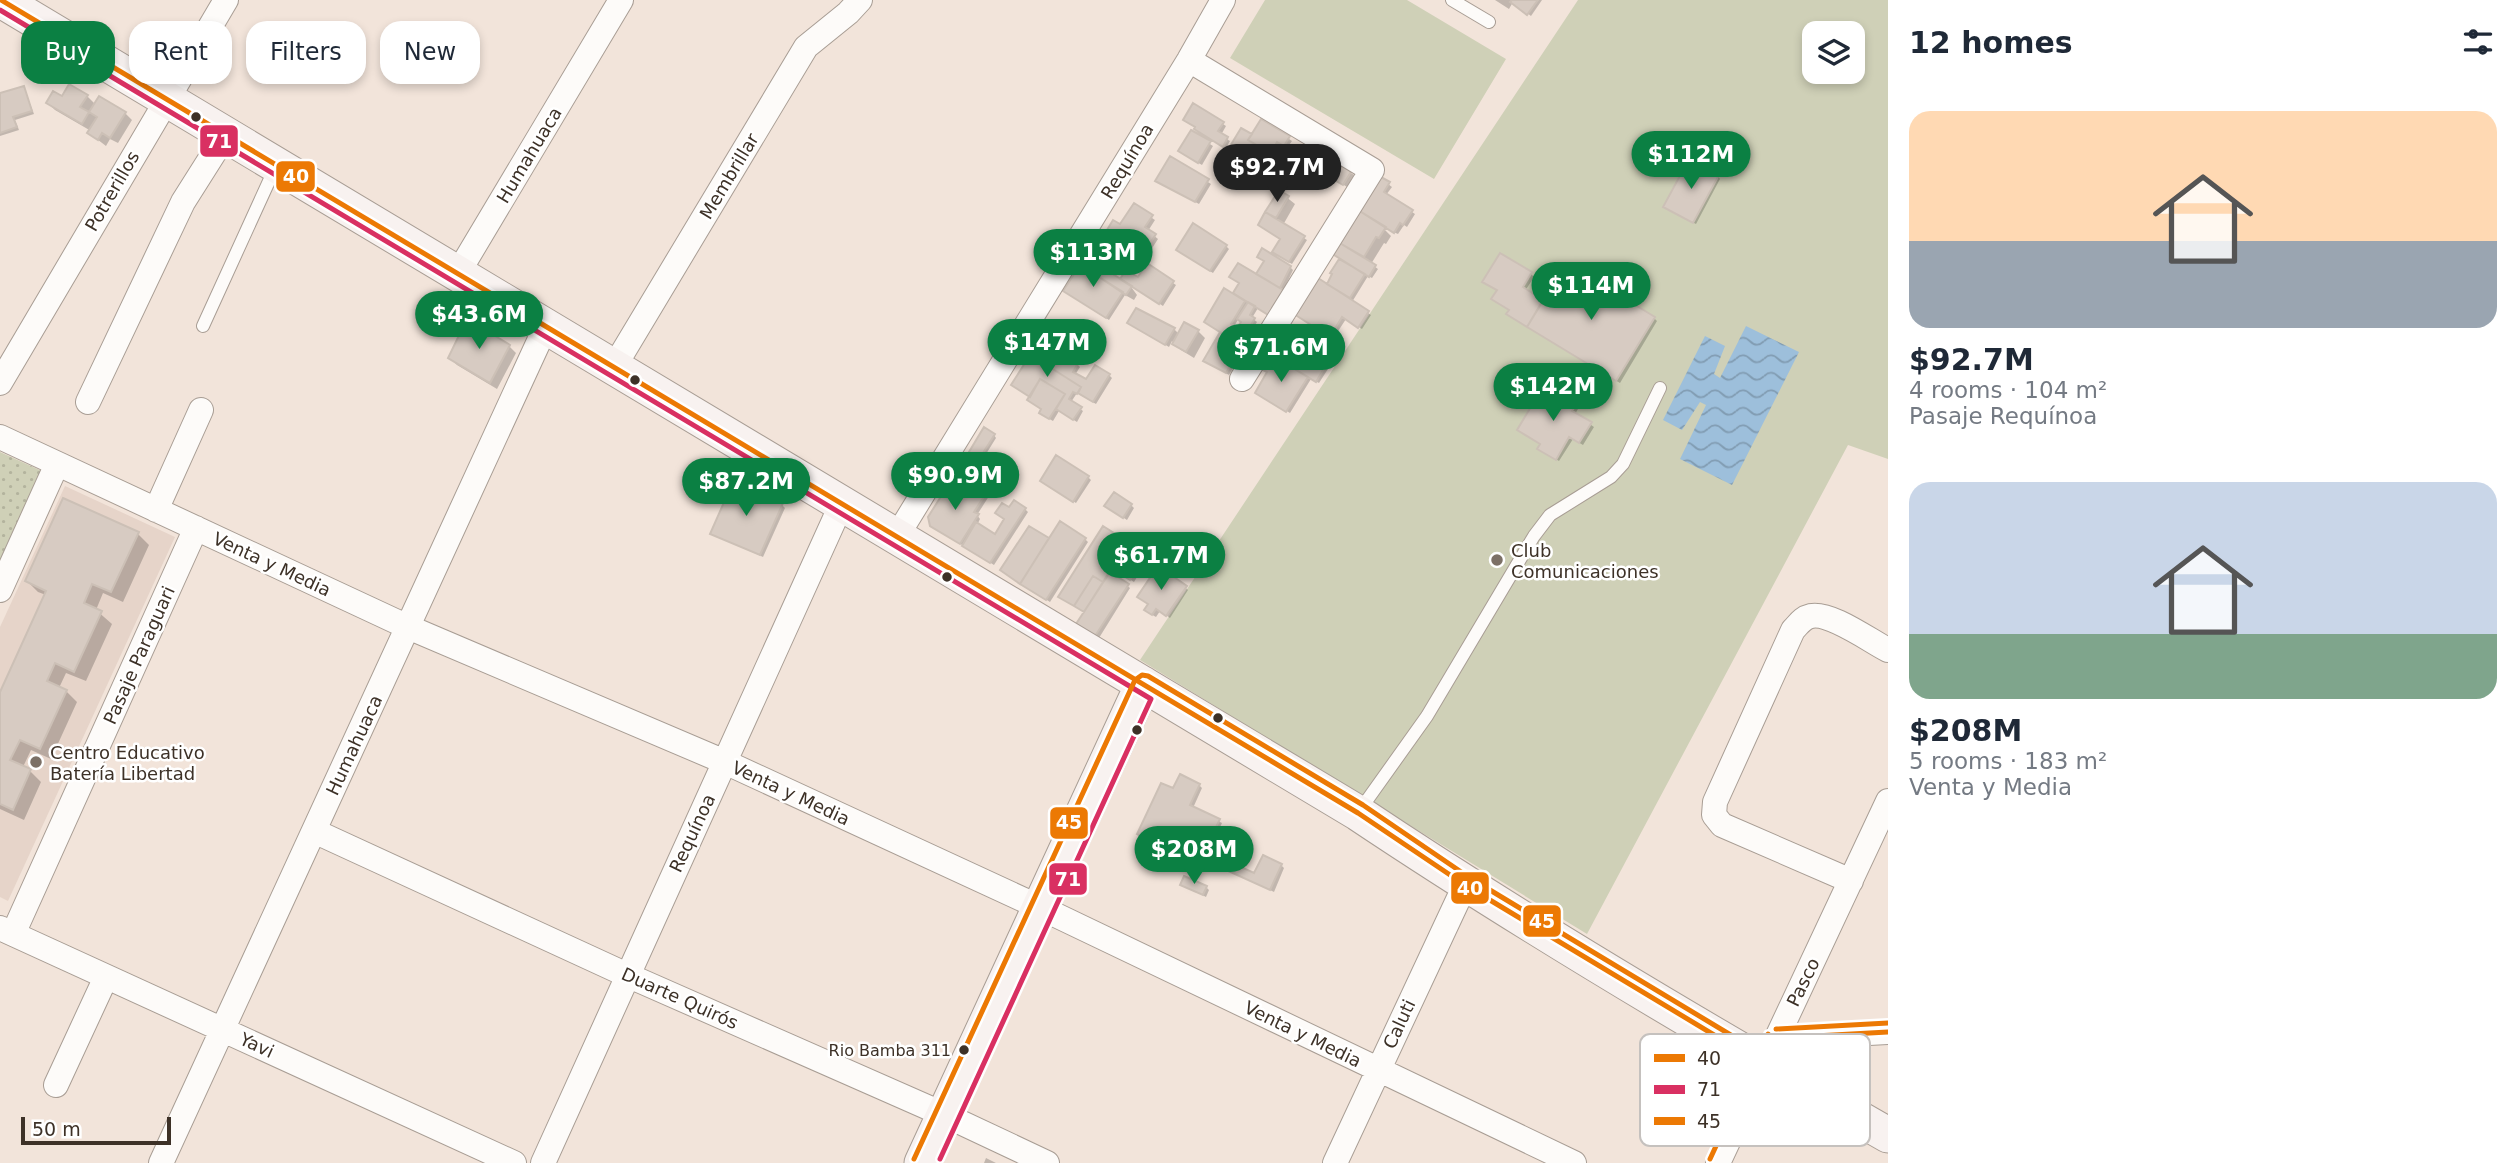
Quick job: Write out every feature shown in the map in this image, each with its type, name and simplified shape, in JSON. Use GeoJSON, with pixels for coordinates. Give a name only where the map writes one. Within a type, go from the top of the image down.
{"type":"FeatureCollection","features":[{"type":"Feature","properties":{"kind":"main road"},"geometry":{"type":"LineString","coordinates":[[1,0],[1358,813],[1465,885],[1739,1034]]}},
{"type":"Feature","properties":{"kind":"main road"},"geometry":{"type":"LineString","coordinates":[[922,1163],[955,1120],[1153,690]]}},
{"type":"Feature","properties":{"kind":"main road"},"geometry":{"type":"LineString","coordinates":[[948,1163],[955,1120]]}},
{"type":"Feature","properties":{"kind":"main road"},"geometry":{"type":"LineString","coordinates":[[1870,1122],[1888,1135]]}},
{"type":"Feature","properties":{"kind":"street","name":"Potrerillos"},"geometry":{"type":"LineString","coordinates":[[0,383],[226,0]]}},
{"type":"Feature","properties":{"kind":"street","name":"Humahuaca"},"geometry":{"type":"LineString","coordinates":[[458,273],[621,0]]}},
{"type":"Feature","properties":{"kind":"street","name":"Membrillar"},"geometry":{"type":"LineString","coordinates":[[614,367],[806,47],[860,0]]}},
{"type":"Feature","properties":{"kind":"street","name":"Requínoa"},"geometry":{"type":"LineString","coordinates":[[897,536],[1189,60],[1223,0]]}},
{"type":"Feature","properties":{"kind":"street"},"geometry":{"type":"LineString","coordinates":[[1189,60],[1371,170],[1242,379]]}},
{"type":"Feature","properties":{"kind":"street"},"geometry":{"type":"LineString","coordinates":[[88,402],[183,202],[226,134]]}},
{"type":"Feature","properties":{"kind":"street","name":"Humahuaca"},"geometry":{"type":"LineString","coordinates":[[161,1163],[546,326]]}},
{"type":"Feature","properties":{"kind":"street"},"geometry":{"type":"LineString","coordinates":[[156,510],[201,410]]}},
{"type":"Feature","properties":{"kind":"street","name":"Venta y Media"},"geometry":{"type":"LineString","coordinates":[[0,437],[408,627],[725,762],[1049,912],[1574,1163]]}},
{"type":"Feature","properties":{"kind":"street"},"geometry":{"type":"LineString","coordinates":[[0,590],[57,464]]}},
{"type":"Feature","properties":{"kind":"street","name":"Requínoa"},"geometry":{"type":"LineString","coordinates":[[543,1163],[842,503]]}},
{"type":"Feature","properties":{"kind":"street","name":"Pasaje Paraguari"},"geometry":{"type":"LineString","coordinates":[[6,931],[196,528]]}},
{"type":"Feature","properties":{"kind":"street"},"geometry":{"type":"LineString","coordinates":[[1851,881],[1721,825],[1714,816],[1715,802],[1793,630],[1802,619],[1814,616],[1828,618],[1888,650]]}},
{"type":"Feature","properties":{"kind":"street","name":"Pasco"},"geometry":{"type":"LineString","coordinates":[[1778,1034],[1888,801]]}},
{"type":"Feature","properties":{"kind":"street","name":"Duarte Quirós"},"geometry":{"type":"LineString","coordinates":[[314,831],[1047,1163]]}},
{"type":"Feature","properties":{"kind":"street","name":"Caluti"},"geometry":{"type":"LineString","coordinates":[[1335,1163],[1465,885]]}},
{"type":"Feature","properties":{"kind":"street","name":"Yavi"},"geometry":{"type":"LineString","coordinates":[[6,931],[514,1163]]}},
{"type":"Feature","properties":{"kind":"street"},"geometry":{"type":"LineString","coordinates":[[56,1085],[106,977]]}},
{"type":"Feature","properties":{"kind":"street"},"geometry":{"type":"LineString","coordinates":[[1870,1035],[1888,1032]]}},
{"type":"Feature","properties":{"kind":"street","name":"Pasco"},"geometry":{"type":"LineString","coordinates":[[1718,1163],[1726,1146]]}},
{"type":"Feature","properties":{"kind":"lane"},"geometry":{"type":"LineString","coordinates":[[1452,0],[1489,23]]}},
{"type":"Feature","properties":{"kind":"lane"},"geometry":{"type":"LineString","coordinates":[[203,326],[276,165]]}},
{"type":"Feature","properties":{"kind":"lane"},"geometry":{"type":"LineString","coordinates":[[1358,813],[1427,716],[1534,536],[1550,515],[1611,477],[1623,464],[1660,388]]}},
{"type":"Feature","properties":{"kind":"shaded area","name":"Centro Educativo Batería Libertad"},"geometry":{"type":"Polygon","coordinates":[[[65,486],[175,537],[8,901],[0,897],[0,627],[65,486]]]}},
{"type":"Feature","properties":{"kind":"green space"},"geometry":{"type":"Polygon","coordinates":[[[1265,0],[1407,0],[1506,59],[1434,179],[1230,58],[1265,0]]]}},
{"type":"Feature","properties":{"kind":"green space","name":"Club Comunicaciones"},"geometry":{"type":"Polygon","coordinates":[[[1578,0],[1888,0],[1888,459],[1848,445],[1587,934],[1140,660],[1578,0]]]}},
{"type":"Feature","properties":{"kind":"green space"},"geometry":{"type":"Polygon","coordinates":[[[0,452],[44,472],[0,567],[0,452]]]}},
{"type":"Feature","properties":{"kind":"water"},"geometry":{"type":"Polygon","coordinates":[[[1746,326],[1799,352],[1732,485],[1680,459],[1706,405],[1700,402],[1682,430],[1663,420],[1705,336],[1725,346],[1714,374],[1720,378],[1746,326]]]}},
{"type":"Feature","properties":{"kind":"building"},"geometry":{"type":"Polygon","coordinates":[[[1538,0],[1527,15],[1510,2],[1538,0]]]}},
{"type":"Feature","properties":{"kind":"building"},"geometry":{"type":"Polygon","coordinates":[[[69,84],[88,95],[80,107],[89,112],[82,124],[46,103],[53,91],[62,96],[69,84]]]}},
{"type":"Feature","properties":{"kind":"building"},"geometry":{"type":"Polygon","coordinates":[[[24,86],[32,111],[13,117],[17,127],[0,133],[0,93],[24,86]]]}},
{"type":"Feature","properties":{"kind":"building"},"geometry":{"type":"Polygon","coordinates":[[[99,96],[126,112],[110,138],[102,133],[98,140],[87,133],[97,117],[89,112],[99,96]]]}},
{"type":"Feature","properties":{"kind":"building"},"geometry":{"type":"Polygon","coordinates":[[[1193,103],[1224,122],[1218,131],[1228,137],[1223,147],[1183,120],[1193,103]]]}},
{"type":"Feature","properties":{"kind":"building"},"geometry":{"type":"Polygon","coordinates":[[[1261,119],[1290,136],[1284,146],[1277,142],[1271,153],[1248,140],[1261,119]]]}},
{"type":"Feature","properties":{"kind":"building"},"geometry":{"type":"Polygon","coordinates":[[[1241,128],[1252,134],[1248,140],[1261,148],[1253,162],[1229,148],[1241,128]]]}},
{"type":"Feature","properties":{"kind":"building"},"geometry":{"type":"Polygon","coordinates":[[[1191,130],[1211,141],[1198,163],[1178,151],[1191,130]]]}},
{"type":"Feature","properties":{"kind":"building"},"geometry":{"type":"Polygon","coordinates":[[[1325,154],[1352,170],[1343,185],[1329,177],[1323,187],[1301,173],[1308,161],[1317,166],[1325,154]]]}},
{"type":"Feature","properties":{"kind":"building"},"geometry":{"type":"Polygon","coordinates":[[[1170,156],[1209,179],[1195,202],[1155,181],[1170,156]]]}},
{"type":"Feature","properties":{"kind":"building"},"geometry":{"type":"Polygon","coordinates":[[[1689,159],[1719,175],[1693,223],[1663,207],[1689,159]]]}},
{"type":"Feature","properties":{"kind":"building"},"geometry":{"type":"Polygon","coordinates":[[[1379,176],[1390,182],[1384,192],[1413,210],[1394,233],[1358,210],[1379,176]]]}},
{"type":"Feature","properties":{"kind":"building"},"geometry":{"type":"Polygon","coordinates":[[[1279,190],[1289,196],[1276,218],[1265,212],[1279,190]]]}},
{"type":"Feature","properties":{"kind":"building"},"geometry":{"type":"Polygon","coordinates":[[[1134,203],[1153,215],[1145,227],[1156,234],[1145,251],[1107,230],[1113,220],[1120,224],[1134,203]]]}},
{"type":"Feature","properties":{"kind":"building"},"geometry":{"type":"Polygon","coordinates":[[[1358,210],[1386,227],[1379,238],[1376,237],[1364,257],[1338,242],[1358,210]]]}},
{"type":"Feature","properties":{"kind":"building"},"geometry":{"type":"Polygon","coordinates":[[[1265,212],[1305,236],[1289,262],[1272,252],[1280,239],[1258,225],[1265,212]]]}},
{"type":"Feature","properties":{"kind":"building"},"geometry":{"type":"Polygon","coordinates":[[[1193,223],[1227,245],[1210,271],[1176,250],[1193,223]]]}},
{"type":"Feature","properties":{"kind":"building"},"geometry":{"type":"Polygon","coordinates":[[[1107,230],[1120,239],[1117,244],[1136,255],[1126,270],[1104,255],[1109,249],[1099,242],[1107,230]]]}},
{"type":"Feature","properties":{"kind":"building"},"geometry":{"type":"Polygon","coordinates":[[[1122,236],[1138,246],[1133,253],[1117,244],[1122,236]]]}},
{"type":"Feature","properties":{"kind":"building"},"geometry":{"type":"Polygon","coordinates":[[[1338,242],[1376,265],[1369,277],[1331,253],[1338,242]]]}},
{"type":"Feature","properties":{"kind":"building"},"geometry":{"type":"Polygon","coordinates":[[[1091,247],[1104,255],[1108,271],[1132,286],[1126,295],[1099,277],[1097,264],[1086,256],[1091,247]]]}},
{"type":"Feature","properties":{"kind":"building"},"geometry":{"type":"Polygon","coordinates":[[[1262,248],[1291,266],[1280,288],[1256,274],[1264,261],[1257,257],[1262,248]]]}},
{"type":"Feature","properties":{"kind":"building"},"geometry":{"type":"Polygon","coordinates":[[[1500,253],[1532,272],[1523,287],[1543,300],[1527,327],[1506,314],[1509,310],[1491,299],[1497,290],[1482,282],[1500,253]]]}},
{"type":"Feature","properties":{"kind":"building"},"geometry":{"type":"Polygon","coordinates":[[[1086,256],[1097,264],[1099,277],[1123,292],[1106,318],[1063,291],[1086,256]]]}},
{"type":"Feature","properties":{"kind":"building"},"geometry":{"type":"Polygon","coordinates":[[[1339,259],[1365,274],[1350,298],[1327,284],[1339,259]]]}},
{"type":"Feature","properties":{"kind":"building"},"geometry":{"type":"Polygon","coordinates":[[[1147,263],[1174,281],[1159,304],[1120,279],[1126,270],[1138,277],[1147,263]]]}},
{"type":"Feature","properties":{"kind":"building"},"geometry":{"type":"Polygon","coordinates":[[[1238,263],[1285,291],[1270,316],[1233,293],[1239,283],[1229,277],[1238,263]]]}},
{"type":"Feature","properties":{"kind":"building"},"geometry":{"type":"Polygon","coordinates":[[[1566,263],[1655,317],[1616,381],[1527,327],[1566,263]]]}},
{"type":"Feature","properties":{"kind":"building"},"geometry":{"type":"Polygon","coordinates":[[[1318,278],[1369,311],[1358,328],[1342,317],[1330,337],[1294,314],[1318,278]]]}},
{"type":"Feature","properties":{"kind":"building"},"geometry":{"type":"Polygon","coordinates":[[[1224,288],[1245,301],[1231,324],[1237,328],[1231,339],[1204,322],[1224,288]]]}},
{"type":"Feature","properties":{"kind":"building"},"geometry":{"type":"Polygon","coordinates":[[[1248,302],[1255,306],[1250,315],[1255,318],[1244,337],[1235,331],[1241,322],[1237,319],[1248,302]]]}},
{"type":"Feature","properties":{"kind":"building"},"geometry":{"type":"Polygon","coordinates":[[[1136,308],[1175,328],[1165,345],[1127,323],[1136,308]]]}},
{"type":"Feature","properties":{"kind":"building"},"geometry":{"type":"Polygon","coordinates":[[[467,319],[510,345],[490,383],[448,358],[467,319]]]}},
{"type":"Feature","properties":{"kind":"building"},"geometry":{"type":"Polygon","coordinates":[[[1184,322],[1199,330],[1186,352],[1172,344],[1184,322]]]}},
{"type":"Feature","properties":{"kind":"building"},"geometry":{"type":"Polygon","coordinates":[[[1220,332],[1242,345],[1226,373],[1203,361],[1220,332]]]}},
{"type":"Feature","properties":{"kind":"building"},"geometry":{"type":"Polygon","coordinates":[[[1306,336],[1333,353],[1316,382],[1288,365],[1306,336]]]}},
{"type":"Feature","properties":{"kind":"building"},"geometry":{"type":"Polygon","coordinates":[[[1039,341],[1057,352],[1048,366],[1081,387],[1077,394],[1073,392],[1069,399],[1082,407],[1073,420],[1056,409],[1065,394],[1040,379],[1030,397],[1011,385],[1039,341]]]}},
{"type":"Feature","properties":{"kind":"building"},"geometry":{"type":"Polygon","coordinates":[[[1058,351],[1078,363],[1073,372],[1086,379],[1095,365],[1110,374],[1093,402],[1078,393],[1081,387],[1048,366],[1058,351]]]}},
{"type":"Feature","properties":{"kind":"building"},"geometry":{"type":"Polygon","coordinates":[[[1272,355],[1308,377],[1286,412],[1255,393],[1267,372],[1263,370],[1272,355]]]}},
{"type":"Feature","properties":{"kind":"building"},"geometry":{"type":"Polygon","coordinates":[[[1040,379],[1065,394],[1049,419],[1039,413],[1041,409],[1027,400],[1040,379]]]}},
{"type":"Feature","properties":{"kind":"building"},"geometry":{"type":"Polygon","coordinates":[[[1544,385],[1576,405],[1572,411],[1592,422],[1579,443],[1569,437],[1556,460],[1537,449],[1540,444],[1517,430],[1544,385]]]}},
{"type":"Feature","properties":{"kind":"building"},"geometry":{"type":"Polygon","coordinates":[[[984,427],[995,434],[976,464],[966,457],[984,427]]]}},
{"type":"Feature","properties":{"kind":"building"},"geometry":{"type":"Polygon","coordinates":[[[1002,455],[1008,459],[997,476],[990,472],[1002,455]]]}},
{"type":"Feature","properties":{"kind":"building"},"geometry":{"type":"Polygon","coordinates":[[[1056,455],[1089,476],[1073,502],[1040,481],[1056,455]]]}},
{"type":"Feature","properties":{"kind":"building"},"geometry":{"type":"Polygon","coordinates":[[[966,457],[997,476],[983,498],[952,479],[966,457]]]}},
{"type":"Feature","properties":{"kind":"building"},"geometry":{"type":"Polygon","coordinates":[[[952,479],[983,498],[974,512],[979,514],[960,544],[930,526],[928,517],[952,479]]]}},
{"type":"Feature","properties":{"kind":"building"},"geometry":{"type":"Polygon","coordinates":[[[733,482],[783,503],[760,555],[710,534],[733,482]]]}},
{"type":"Feature","properties":{"kind":"building"},"geometry":{"type":"Polygon","coordinates":[[[1114,492],[1132,504],[1123,518],[1104,506],[1114,492]]]}},
{"type":"Feature","properties":{"kind":"building"},"geometry":{"type":"Polygon","coordinates":[[[63,498],[139,532],[111,592],[92,584],[84,603],[102,611],[74,672],[55,663],[47,681],[67,690],[40,749],[20,740],[10,760],[31,769],[13,810],[0,804],[0,692],[46,591],[25,581],[63,498]]]}},
{"type":"Feature","properties":{"kind":"building"},"geometry":{"type":"Polygon","coordinates":[[[1014,500],[1026,508],[990,563],[962,546],[976,522],[995,534],[1004,519],[995,513],[1002,503],[1009,507],[1014,500]]]}},
{"type":"Feature","properties":{"kind":"building"},"geometry":{"type":"Polygon","coordinates":[[[1060,521],[1086,538],[1046,600],[1020,584],[1060,521]]]}},
{"type":"Feature","properties":{"kind":"building"},"geometry":{"type":"Polygon","coordinates":[[[1029,526],[1049,538],[1020,584],[1000,570],[1029,526]]]}},
{"type":"Feature","properties":{"kind":"building"},"geometry":{"type":"Polygon","coordinates":[[[1103,526],[1125,540],[1119,548],[1123,550],[1103,582],[1093,576],[1074,606],[1058,597],[1103,526]]]}},
{"type":"Feature","properties":{"kind":"building"},"geometry":{"type":"Polygon","coordinates":[[[1124,549],[1143,560],[1130,580],[1111,568],[1124,549]]]}},
{"type":"Feature","properties":{"kind":"building"},"geometry":{"type":"Polygon","coordinates":[[[1158,566],[1187,586],[1166,616],[1156,609],[1152,615],[1144,610],[1148,604],[1137,597],[1158,566]]]}},
{"type":"Feature","properties":{"kind":"building"},"geometry":{"type":"Polygon","coordinates":[[[1110,572],[1129,584],[1095,636],[1076,624],[1110,572]]]}},
{"type":"Feature","properties":{"kind":"building"},"geometry":{"type":"Polygon","coordinates":[[[1093,576],[1103,582],[1084,612],[1074,606],[1093,576]]]}},
{"type":"Feature","properties":{"kind":"building"},"geometry":{"type":"Polygon","coordinates":[[[1180,774],[1200,784],[1190,805],[1220,819],[1207,846],[1182,835],[1170,859],[1144,847],[1147,839],[1137,834],[1161,783],[1173,788],[1180,774]]]}},
{"type":"Feature","properties":{"kind":"building"},"geometry":{"type":"Polygon","coordinates":[[[1263,855],[1282,864],[1270,890],[1215,865],[1219,857],[1254,873],[1263,855]]]}},
{"type":"Feature","properties":{"kind":"building"},"geometry":{"type":"Polygon","coordinates":[[[1184,876],[1207,886],[1203,895],[1180,885],[1184,876]]]}},
{"type":"Feature","properties":{"kind":"transit line","name":"40"},"geometry":{"type":"LineString","coordinates":[[1,0],[1358,813],[1465,885],[1713,1034]]}},
{"type":"Feature","properties":{"kind":"transit line","name":"71"},"geometry":{"type":"LineString","coordinates":[[0,10],[1151,699],[940,1159]]}},
{"type":"Feature","properties":{"kind":"transit line","name":"45"},"geometry":{"type":"LineString","coordinates":[[914,1159],[1135,680],[1142,675],[1148,676],[1363,805],[1470,878],[1729,1034]]}},
{"type":"Feature","properties":{"kind":"transit line","name":"45"},"geometry":{"type":"LineString","coordinates":[[1776,1029],[1888,1023]]}},
{"type":"Feature","properties":{"kind":"transit line","name":"40"},"geometry":{"type":"LineString","coordinates":[[1851,1034],[1888,1032]]}},
{"type":"Feature","properties":{"kind":"transit line","name":"45"},"geometry":{"type":"LineString","coordinates":[[1710,1159],[1716,1146]]}},
{"type":"Feature","properties":{"kind":"place","name":"Club Comunicaciones"},"geometry":{"type":"Point","coordinates":[1497,560]}},
{"type":"Feature","properties":{"kind":"place","name":"Centro Educativo Batería Libertad"},"geometry":{"type":"Point","coordinates":[36,762]}},
{"type":"Feature","properties":{"kind":"place","name":"Rio Bamba 311"},"geometry":{"type":"Point","coordinates":[964,1050]}}]}
